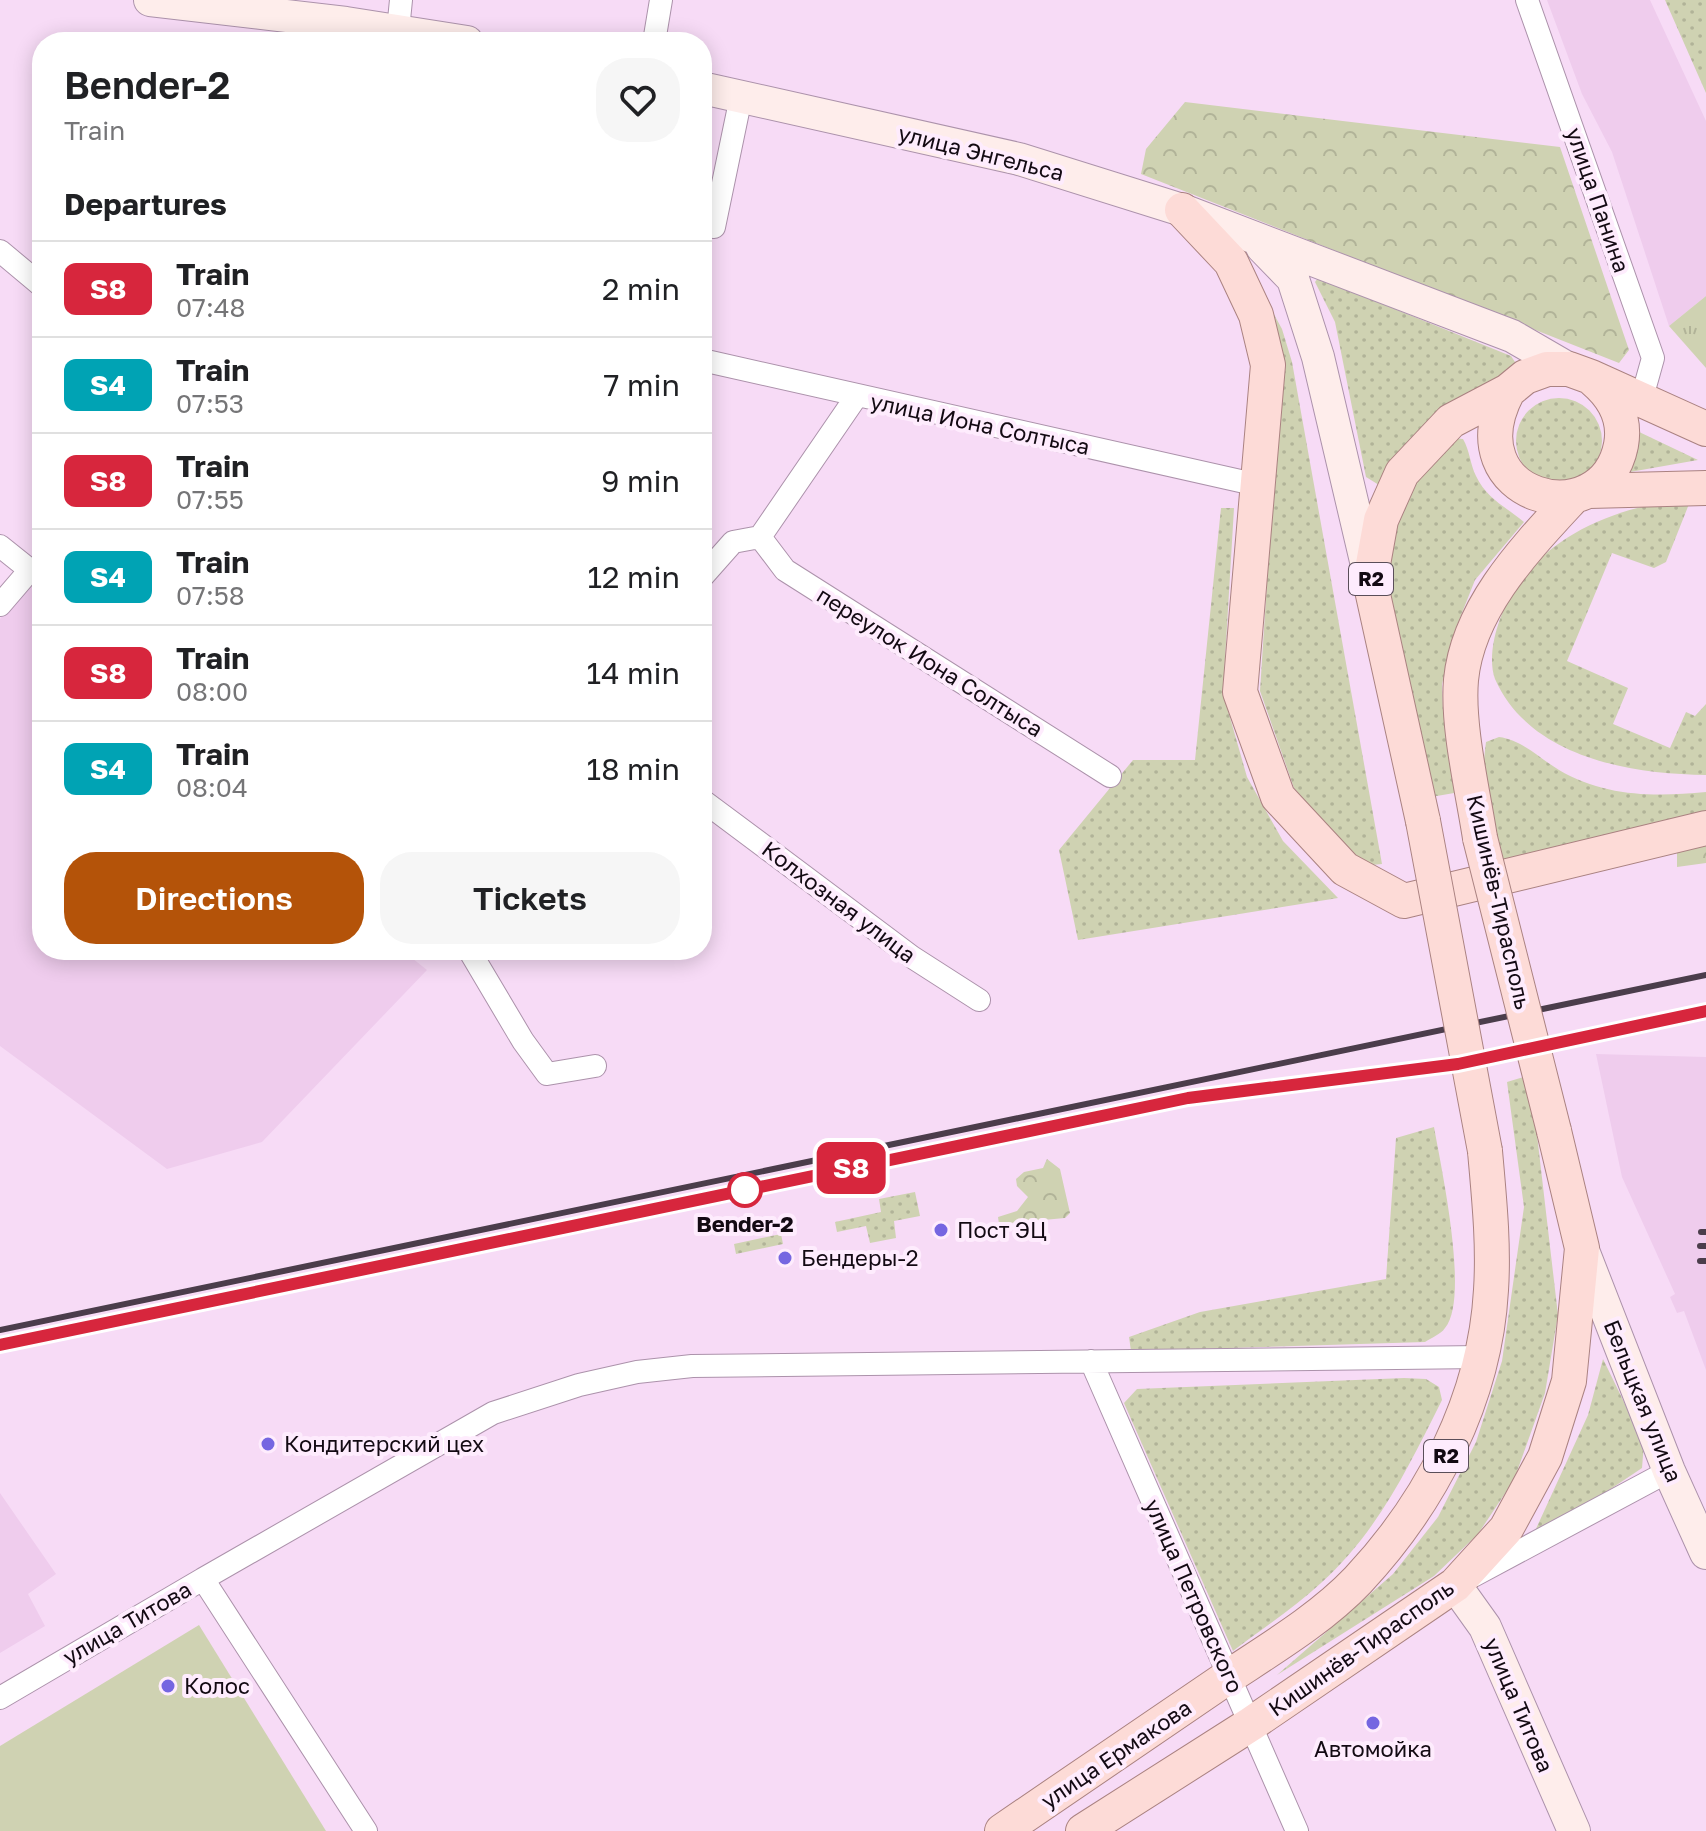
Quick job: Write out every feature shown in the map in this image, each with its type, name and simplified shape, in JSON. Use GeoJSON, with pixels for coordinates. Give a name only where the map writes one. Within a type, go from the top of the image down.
{"type":"FeatureCollection","features":[{"type":"Feature","properties":{"kind":"main road"},"geometry":{"type":"LineString","coordinates":[[1182,210],[1231,262],[1256,315],[1268,365],[1240,692],[1278,797],[1345,869],[1404,901],[1706,828]]}},
{"type":"Feature","properties":{"kind":"main road","name":"R2"},"geometry":{"type":"LineString","coordinates":[[1230,1676],[1282,1641],[1356,1582],[1408,1521],[1454,1443],[1481,1357],[1491,1292],[1492,1234],[1485,1151],[1423,821],[1370,581],[1381,520],[1402,473],[1451,421],[1508,391],[1525,377],[1547,369],[1580,373]]}},
{"type":"Feature","properties":{"kind":"main road"},"geometry":{"type":"LineString","coordinates":[[1580,373],[1706,429]]}},
{"type":"Feature","properties":{"kind":"main road"},"geometry":{"type":"LineString","coordinates":[[1580,373],[1608,392],[1619,412],[1622,435],[1618,457],[1607,476],[1582,494]]}},
{"type":"Feature","properties":{"kind":"main road"},"geometry":{"type":"LineString","coordinates":[[1508,391],[1495,416],[1493,443],[1503,469],[1522,488],[1547,498],[1706,488]]}},
{"type":"Feature","properties":{"kind":"main road","name":"Кишинёв-Тирасполь"},"geometry":{"type":"LineString","coordinates":[[1251,1724],[1455,1585],[1506,1529],[1545,1457],[1569,1381],[1582,1248],[1480,838],[1466,754],[1461,680],[1473,632],[1498,586],[1527,547],[1582,494]]}},
{"type":"Feature","properties":{"kind":"main road","name":"улица Ермакова"},"geometry":{"type":"LineString","coordinates":[[1002,1831],[1230,1676]]}},
{"type":"Feature","properties":{"kind":"main road","name":"улица Ермакова"},"geometry":{"type":"LineString","coordinates":[[1083,1831],[1251,1724]]}},
{"type":"Feature","properties":{"kind":"street"},"geometry":{"type":"LineString","coordinates":[[150,0],[400,15],[442,32]]}},
{"type":"Feature","properties":{"kind":"street"},"geometry":{"type":"LineString","coordinates":[[656,32],[661,0]]}},
{"type":"Feature","properties":{"kind":"street","name":"улица Панина"},"geometry":{"type":"LineString","coordinates":[[1527,0],[1653,358],[1641,401]]}},
{"type":"Feature","properties":{"kind":"street","name":"улица Энгельса"},"geometry":{"type":"LineString","coordinates":[[712,90],[1019,159],[1182,210],[1512,336],[1580,373]]}},
{"type":"Feature","properties":{"kind":"street"},"geometry":{"type":"LineString","coordinates":[[714,227],[741,97]]}},
{"type":"Feature","properties":{"kind":"street"},"geometry":{"type":"LineString","coordinates":[[1254,239],[1293,279],[1318,357],[1370,581]]}},
{"type":"Feature","properties":{"kind":"street"},"geometry":{"type":"LineString","coordinates":[[0,251],[32,278]]}},
{"type":"Feature","properties":{"kind":"street","name":"улица Иона Солтыса"},"geometry":{"type":"LineString","coordinates":[[712,362],[1258,485]]}},
{"type":"Feature","properties":{"kind":"street"},"geometry":{"type":"LineString","coordinates":[[712,566],[733,542],[760,537],[856,397]]}},
{"type":"Feature","properties":{"kind":"street","name":"переулок Иона Солтыса"},"geometry":{"type":"LineString","coordinates":[[760,537],[785,570],[1110,776]]}},
{"type":"Feature","properties":{"kind":"street"},"geometry":{"type":"LineString","coordinates":[[0,546],[30,570],[0,605]]}},
{"type":"Feature","properties":{"kind":"street","name":"Колхозная улица"},"geometry":{"type":"LineString","coordinates":[[712,807],[912,957],[979,1000]]}},
{"type":"Feature","properties":{"kind":"street"},"geometry":{"type":"LineString","coordinates":[[475,960],[523,1041],[547,1074],[595,1066]]}},
{"type":"Feature","properties":{"kind":"street","name":"Бельцкая улица"},"geometry":{"type":"LineString","coordinates":[[1582,1248],[1669,1471],[1706,1553]]}},
{"type":"Feature","properties":{"kind":"street"},"geometry":{"type":"LineString","coordinates":[[203,1579],[493,1413],[579,1385],[637,1372],[692,1366],[1481,1357]]}},
{"type":"Feature","properties":{"kind":"street","name":"улица Петровского"},"geometry":{"type":"LineString","coordinates":[[1091,1361],[1297,1831]]}},
{"type":"Feature","properties":{"kind":"street"},"geometry":{"type":"LineString","coordinates":[[1455,1585],[1669,1471]]}},
{"type":"Feature","properties":{"kind":"street","name":"улица Титова"},"geometry":{"type":"LineString","coordinates":[[0,1698],[203,1579],[366,1831]]}},
{"type":"Feature","properties":{"kind":"street","name":"улица Титова"},"geometry":{"type":"LineString","coordinates":[[1455,1585],[1485,1627],[1574,1831]]}},
{"type":"Feature","properties":{"kind":"shaded area"},"geometry":{"type":"Polygon","coordinates":[[[1547,0],[1650,0],[1706,121],[1706,296],[1669,326],[1612,152],[1582,94],[1547,0]]]}},
{"type":"Feature","properties":{"kind":"shaded area"},"geometry":{"type":"Polygon","coordinates":[[[32,579],[32,960],[414,960],[427,970],[262,1142],[167,1169],[0,1046],[0,619],[32,579]]]}},
{"type":"Feature","properties":{"kind":"shaded area"},"geometry":{"type":"Polygon","coordinates":[[[1596,1054],[1706,1057],[1706,1370],[1684,1311],[1677,1313],[1670,1297],[1675,1294],[1622,1177],[1596,1054]]]}},
{"type":"Feature","properties":{"kind":"shaded area"},"geometry":{"type":"Polygon","coordinates":[[[0,1493],[56,1574],[28,1594],[45,1626],[0,1653],[0,1493]]]}},
{"type":"Feature","properties":{"kind":"green space"},"geometry":{"type":"Polygon","coordinates":[[[1665,0],[1706,0],[1706,93],[1665,0]]]}},
{"type":"Feature","properties":{"kind":"green space"},"geometry":{"type":"Polygon","coordinates":[[[1185,102],[1560,147],[1629,350],[1619,363],[1141,174],[1146,149],[1185,102]]]}},
{"type":"Feature","properties":{"kind":"green space"},"geometry":{"type":"Polygon","coordinates":[[[1318,278],[1511,356],[1515,362],[1513,372],[1379,485],[1366,477],[1335,322],[1315,282],[1318,278]]]}},
{"type":"Feature","properties":{"kind":"green space"},"geometry":{"type":"Polygon","coordinates":[[[1259,287],[1282,329],[1292,362],[1382,864],[1372,865],[1352,855],[1294,788],[1260,691],[1281,364],[1259,287]]]}},
{"type":"Feature","properties":{"kind":"green space"},"geometry":{"type":"Polygon","coordinates":[[[1706,296],[1706,368],[1669,326],[1706,296]]]}},
{"type":"Feature","properties":{"kind":"green space"},"geometry":{"type":"Polygon","coordinates":[[[1559,398],[1583,405],[1595,417],[1602,441],[1595,465],[1583,477],[1559,484],[1535,477],[1523,465],[1516,441],[1523,417],[1535,405],[1559,398]]]}},
{"type":"Feature","properties":{"kind":"green space"},"geometry":{"type":"Polygon","coordinates":[[[1635,430],[1698,460],[1630,472],[1635,430]]]}},
{"type":"Feature","properties":{"kind":"green space"},"geometry":{"type":"Polygon","coordinates":[[[1454,438],[1463,439],[1480,484],[1497,502],[1524,522],[1475,580],[1456,628],[1442,684],[1443,710],[1460,792],[1431,797],[1380,555],[1423,464],[1454,438]]]}},
{"type":"Feature","properties":{"kind":"green space"},"geometry":{"type":"Polygon","coordinates":[[[1654,504],[1689,504],[1666,562],[1654,568],[1612,553],[1567,661],[1628,688],[1613,724],[1670,748],[1686,712],[1695,716],[1706,704],[1706,775],[1646,771],[1616,765],[1557,744],[1532,727],[1511,706],[1493,673],[1492,652],[1508,600],[1539,560],[1581,530],[1629,510],[1654,504]]]}},
{"type":"Feature","properties":{"kind":"green space"},"geometry":{"type":"Polygon","coordinates":[[[1221,508],[1234,508],[1223,693],[1247,777],[1283,841],[1338,898],[1078,940],[1059,850],[1133,760],[1195,760],[1221,508]]]}},
{"type":"Feature","properties":{"kind":"green space"},"geometry":{"type":"Polygon","coordinates":[[[1499,737],[1515,742],[1559,770],[1594,786],[1649,794],[1706,792],[1706,818],[1499,863],[1484,759],[1486,742],[1499,737]]]}},
{"type":"Feature","properties":{"kind":"green space"},"geometry":{"type":"Polygon","coordinates":[[[1706,837],[1706,863],[1677,867],[1677,850],[1706,837]]]}},
{"type":"Feature","properties":{"kind":"green space"},"geometry":{"type":"Polygon","coordinates":[[[1530,1075],[1558,1315],[1545,1393],[1514,1480],[1478,1534],[1434,1576],[1277,1675],[1393,1574],[1438,1517],[1476,1442],[1502,1361],[1524,1207],[1507,1082],[1530,1075]]]}},
{"type":"Feature","properties":{"kind":"green space"},"geometry":{"type":"Polygon","coordinates":[[[1434,1127],[1452,1232],[1455,1290],[1452,1313],[1441,1332],[1425,1342],[1131,1351],[1129,1337],[1200,1312],[1386,1279],[1396,1138],[1434,1127]]]}},
{"type":"Feature","properties":{"kind":"green space"},"geometry":{"type":"Polygon","coordinates":[[[1047,1159],[1060,1169],[1070,1213],[1065,1218],[999,1224],[998,1217],[1017,1211],[1028,1197],[1017,1186],[1016,1179],[1024,1172],[1043,1168],[1047,1159]]]}},
{"type":"Feature","properties":{"kind":"green space"},"geometry":{"type":"Polygon","coordinates":[[[915,1192],[920,1216],[894,1221],[896,1238],[870,1243],[866,1226],[837,1232],[835,1222],[881,1212],[879,1199],[915,1192]]]}},
{"type":"Feature","properties":{"kind":"green space"},"geometry":{"type":"Polygon","coordinates":[[[781,1234],[783,1244],[736,1254],[734,1244],[781,1234]]]}},
{"type":"Feature","properties":{"kind":"green space"},"geometry":{"type":"Polygon","coordinates":[[[1603,1359],[1644,1443],[1642,1468],[1542,1535],[1535,1531],[1588,1415],[1603,1359]]]}},
{"type":"Feature","properties":{"kind":"green space"},"geometry":{"type":"Polygon","coordinates":[[[1426,1379],[1439,1387],[1442,1400],[1390,1498],[1359,1543],[1321,1583],[1233,1651],[1124,1403],[1137,1389],[1426,1379]]]}},
{"type":"Feature","properties":{"kind":"green space","name":"Колос"},"geometry":{"type":"Polygon","coordinates":[[[199,1625],[326,1831],[0,1831],[0,1746],[199,1625]]]}},
{"type":"Feature","properties":{"kind":"railway"},"geometry":{"type":"LineString","coordinates":[[0,1330],[1706,975]]}},
{"type":"Feature","properties":{"kind":"railway"},"geometry":{"type":"LineString","coordinates":[[0,1345],[1188,1098],[1458,1064],[1706,1011]]}},
{"type":"Feature","properties":{"kind":"railway"},"geometry":{"type":"LineString","coordinates":[[1701,1232],[1706,1232]]}},
{"type":"Feature","properties":{"kind":"railway"},"geometry":{"type":"LineString","coordinates":[[1700,1246],[1706,1246]]}},
{"type":"Feature","properties":{"kind":"railway"},"geometry":{"type":"LineString","coordinates":[[1700,1261],[1706,1261]]}},
{"type":"Feature","properties":{"kind":"train","name":"S8"},"geometry":{"type":"LineString","coordinates":[[0,1345],[1188,1098],[1458,1064],[1706,1011]]}},
{"type":"Feature","properties":{"kind":"place","name":"Bender-2"},"geometry":{"type":"Point","coordinates":[745,1190]}},
{"type":"Feature","properties":{"kind":"place","name":"Пост ЭЦ"},"geometry":{"type":"Point","coordinates":[941,1230]}},
{"type":"Feature","properties":{"kind":"place","name":"Бендеры-2"},"geometry":{"type":"Point","coordinates":[785,1258]}},
{"type":"Feature","properties":{"kind":"place","name":"Кондитерский цех"},"geometry":{"type":"Point","coordinates":[268,1444]}},
{"type":"Feature","properties":{"kind":"place","name":"Колос"},"geometry":{"type":"Point","coordinates":[168,1686]}},
{"type":"Feature","properties":{"kind":"place","name":"Автомойка"},"geometry":{"type":"Point","coordinates":[1373,1723]}}]}
